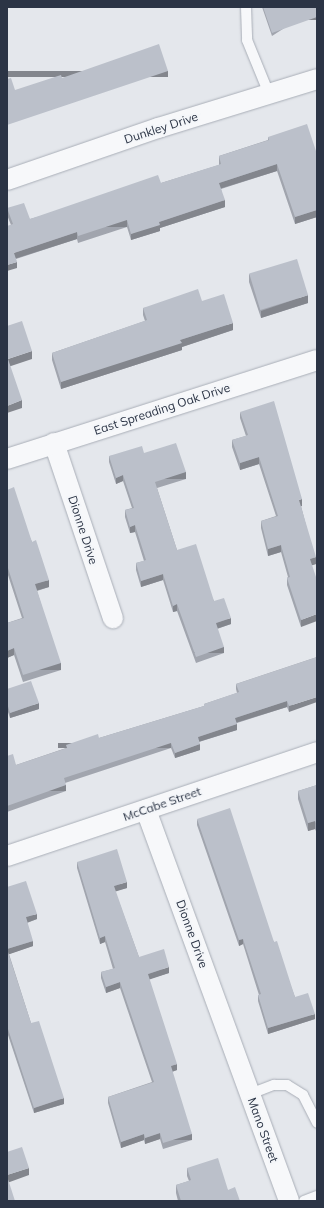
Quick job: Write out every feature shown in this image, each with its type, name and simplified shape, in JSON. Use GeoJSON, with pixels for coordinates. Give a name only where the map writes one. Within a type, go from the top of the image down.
{"type":"FeatureCollection","features":[{"type":"Feature","properties":{"kind":"street","name":"Dunkley Drive"},"geometry":{"type":"LineString","coordinates":[[7,180],[317,79]]}},
{"type":"Feature","properties":{"kind":"street","name":"East Spreading Oak Drive"},"geometry":{"type":"LineString","coordinates":[[7,459],[317,360]]}},
{"type":"Feature","properties":{"kind":"street","name":"Dionne Drive"},"geometry":{"type":"LineString","coordinates":[[54,443],[113,618]]}},
{"type":"Feature","properties":{"kind":"street","name":"McCabe Street"},"geometry":{"type":"LineString","coordinates":[[7,856],[317,752]]}},
{"type":"Feature","properties":{"kind":"street","name":"Dionne Drive"},"geometry":{"type":"LineString","coordinates":[[146,810],[237,1059]]}},
{"type":"Feature","properties":{"kind":"street","name":"Mano Street"},"geometry":{"type":"LineString","coordinates":[[237,1059],[289,1201]]}},
{"type":"Feature","properties":{"kind":"lane"},"geometry":{"type":"LineString","coordinates":[[246,7],[247,40],[269,94]]}},
{"type":"Feature","properties":{"kind":"lane"},"geometry":{"type":"LineString","coordinates":[[250,1094],[274,1085],[287,1085],[303,1095],[317,1122]]}},
{"type":"Feature","properties":{"kind":"lane"},"geometry":{"type":"LineString","coordinates":[[304,1201],[317,1196]]}},
{"type":"Feature","properties":{"kind":"building"},"geometry":{"type":"Polygon","coordinates":[[[263,7],[317,7],[317,17],[272,33],[263,7]]]}},
{"type":"Feature","properties":{"kind":"building"},"geometry":{"type":"Polygon","coordinates":[[[159,44],[168,71],[7,125],[7,79],[11,78],[15,90],[61,75],[62,78],[159,44]]]}},
{"type":"Feature","properties":{"kind":"building"},"geometry":{"type":"Polygon","coordinates":[[[307,124],[317,154],[317,210],[295,217],[277,164],[219,183],[225,200],[159,222],[160,225],[131,234],[127,220],[78,236],[77,232],[14,253],[17,262],[7,265],[7,226],[13,224],[7,208],[24,203],[30,219],[158,175],[161,183],[221,164],[219,156],[269,140],[268,137],[307,124]]]}},
{"type":"Feature","properties":{"kind":"building"},"geometry":{"type":"Polygon","coordinates":[[[297,259],[308,295],[260,310],[249,274],[297,259]]]}},
{"type":"Feature","properties":{"kind":"building"},"geometry":{"type":"Polygon","coordinates":[[[198,289],[202,301],[224,294],[233,323],[180,340],[182,343],[61,382],[52,353],[147,320],[143,308],[198,289]]]}},
{"type":"Feature","properties":{"kind":"building"},"geometry":{"type":"Polygon","coordinates":[[[22,321],[32,351],[8,359],[22,400],[7,406],[7,326],[22,321]]]}},
{"type":"Feature","properties":{"kind":"building"},"geometry":{"type":"Polygon","coordinates":[[[274,401],[302,499],[299,500],[316,557],[310,559],[317,580],[317,614],[301,620],[287,578],[290,577],[281,545],[268,549],[261,521],[278,516],[259,457],[240,463],[232,440],[248,435],[240,412],[274,401]]]}},
{"type":"Feature","properties":{"kind":"building"},"geometry":{"type":"Polygon","coordinates":[[[176,443],[186,472],[155,482],[177,550],[196,544],[214,601],[224,598],[231,618],[216,623],[224,647],[196,657],[177,604],[173,606],[163,574],[141,581],[136,563],[146,560],[135,525],[130,527],[125,510],[134,508],[123,475],[116,478],[109,456],[142,446],[144,453],[176,443]]]}},
{"type":"Feature","properties":{"kind":"building"},"geometry":{"type":"Polygon","coordinates":[[[14,487],[32,542],[36,540],[49,580],[35,584],[61,663],[23,675],[14,648],[7,651],[7,623],[24,618],[7,565],[7,490],[14,487]]]}},
{"type":"Feature","properties":{"kind":"building"},"geometry":{"type":"Polygon","coordinates":[[[317,657],[317,697],[289,706],[287,701],[235,718],[237,724],[198,737],[200,744],[175,753],[171,743],[64,778],[66,785],[7,806],[7,756],[13,754],[16,765],[67,748],[66,745],[98,734],[99,738],[204,706],[204,704],[239,692],[236,684],[317,657]]]}},
{"type":"Feature","properties":{"kind":"building"},"geometry":{"type":"Polygon","coordinates":[[[31,681],[39,703],[10,713],[7,703],[7,689],[31,681]]]}},
{"type":"Feature","properties":{"kind":"building"},"geometry":{"type":"Polygon","coordinates":[[[317,785],[317,825],[315,821],[308,823],[298,791],[317,785]]]}},
{"type":"Feature","properties":{"kind":"building"},"geometry":{"type":"Polygon","coordinates":[[[230,808],[274,942],[277,941],[295,997],[308,993],[315,1014],[268,1028],[258,995],[261,994],[243,939],[239,940],[197,819],[230,808]]]}},
{"type":"Feature","properties":{"kind":"building"},"geometry":{"type":"Polygon","coordinates":[[[117,849],[127,882],[114,886],[139,957],[164,949],[169,967],[148,974],[177,1064],[171,1066],[192,1134],[163,1143],[160,1133],[145,1138],[144,1134],[121,1142],[108,1097],[154,1082],[120,982],[106,987],[101,972],[115,968],[105,936],[100,938],[77,862],[117,849]]]}},
{"type":"Feature","properties":{"kind":"building"},"geometry":{"type":"Polygon","coordinates":[[[26,881],[37,914],[26,917],[33,941],[7,949],[7,887],[26,881]]]}},
{"type":"Feature","properties":{"kind":"building"},"geometry":{"type":"Polygon","coordinates":[[[7,949],[31,1023],[39,1021],[64,1098],[34,1108],[7,1026],[7,949]]]}},
{"type":"Feature","properties":{"kind":"building"},"geometry":{"type":"Polygon","coordinates":[[[22,1147],[29,1168],[7,1175],[7,1152],[22,1147]]]}},
{"type":"Feature","properties":{"kind":"building"},"geometry":{"type":"Polygon","coordinates":[[[218,1158],[228,1190],[235,1187],[240,1201],[181,1201],[176,1185],[191,1180],[187,1168],[218,1158]]]}},
{"type":"Feature","properties":{"kind":"building"},"geometry":{"type":"Polygon","coordinates":[[[7,1176],[15,1201],[7,1201],[7,1176]]]}}]}
